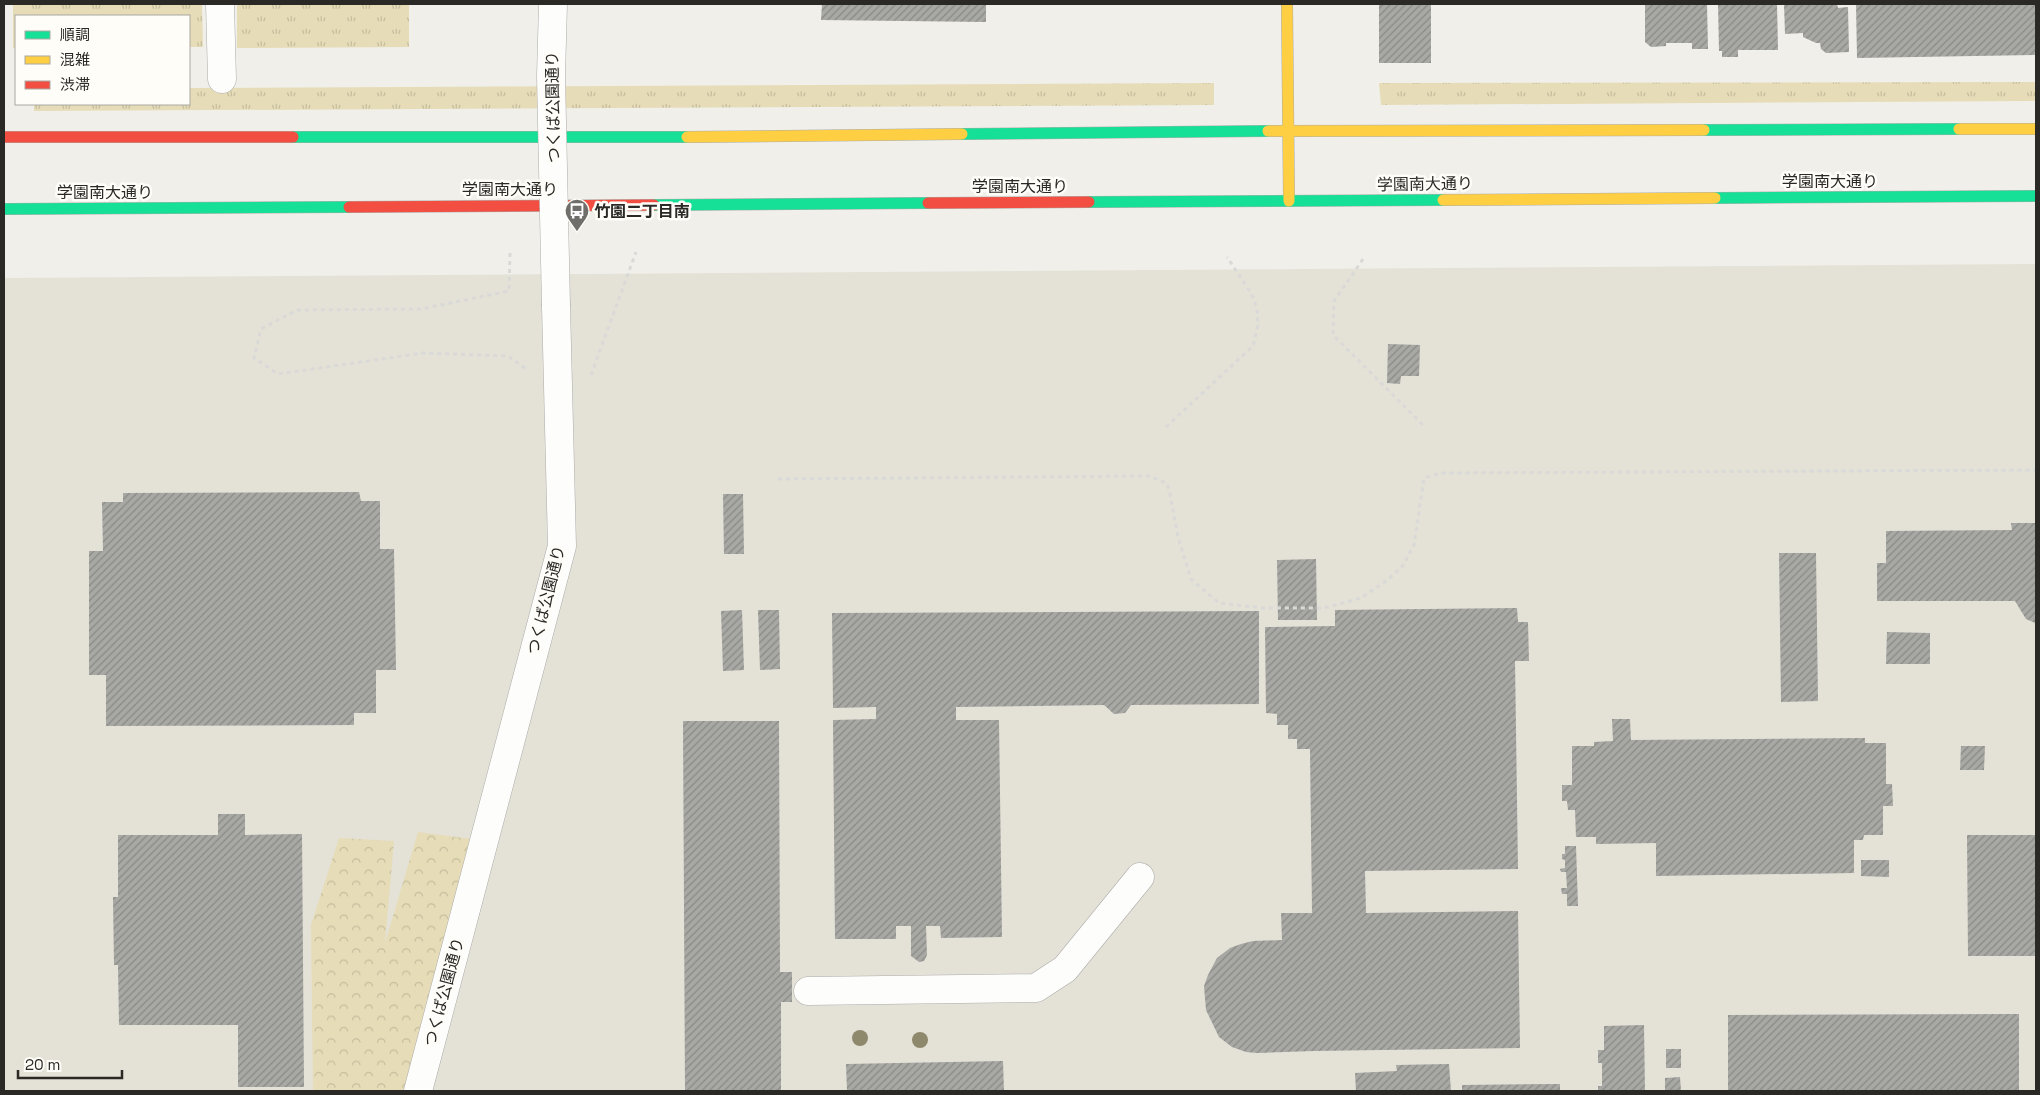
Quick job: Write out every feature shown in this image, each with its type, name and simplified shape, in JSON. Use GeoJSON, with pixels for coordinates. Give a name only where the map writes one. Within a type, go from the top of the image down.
{"type":"FeatureCollection","features":[{"type":"Feature","properties":{"kind":"main road"},"geometry":{"type":"LineString","coordinates":[[1287,4],[1290,131],[1289,201]]}},
{"type":"Feature","properties":{"kind":"main road"},"geometry":{"type":"LineString","coordinates":[[4,137],[720,137],[1290,131],[2036,129]]}},
{"type":"Feature","properties":{"kind":"main road","name":"学園南大通り"},"geometry":{"type":"LineString","coordinates":[[4,209],[2036,196]]}},
{"type":"Feature","properties":{"kind":"street"},"geometry":{"type":"LineString","coordinates":[[220,4],[222,79]]}},
{"type":"Feature","properties":{"kind":"street","name":"つくば公園通り"},"geometry":{"type":"LineString","coordinates":[[418,1091],[562,546],[551,76],[554,4]]}},
{"type":"Feature","properties":{"kind":"street"},"geometry":{"type":"LineString","coordinates":[[808,991],[1036,988],[1065,969],[1140,876]]}},
{"type":"Feature","properties":{"kind":"path"},"geometry":{"type":"LineString","coordinates":[[510,253],[509,292],[421,309],[297,310],[261,329],[254,358],[278,374],[423,353],[508,356],[558,410],[588,384],[636,252]]}},
{"type":"Feature","properties":{"kind":"path"},"geometry":{"type":"LineString","coordinates":[[1166,428],[1253,346],[1258,325],[1257,308],[1252,293],[1227,257]]}},
{"type":"Feature","properties":{"kind":"path"},"geometry":{"type":"LineString","coordinates":[[1363,259],[1334,301],[1333,335],[1425,427]]}},
{"type":"Feature","properties":{"kind":"path"},"geometry":{"type":"LineString","coordinates":[[778,479],[1149,476],[1166,482],[1169,489],[1178,537],[1190,579],[1219,603],[1263,608],[1324,608],[1361,598],[1386,581],[1402,567],[1414,545],[1424,478],[1441,473],[2036,470]]}},
{"type":"Feature","properties":{"kind":"shaded area"},"geometry":{"type":"Polygon","coordinates":[[[2036,264],[2036,1091],[4,1091],[4,278],[2036,264]]]}},
{"type":"Feature","properties":{"kind":"green space"},"geometry":{"type":"Polygon","coordinates":[[[13,4],[202,4],[203,47],[190,47],[190,15],[15,15],[15,48],[13,48],[13,4]]]}},
{"type":"Feature","properties":{"kind":"green space"},"geometry":{"type":"Polygon","coordinates":[[[237,4],[409,4],[409,47],[237,48],[237,4]]]}},
{"type":"Feature","properties":{"kind":"green space"},"geometry":{"type":"Polygon","coordinates":[[[2036,82],[2036,101],[1381,105],[1379,83],[2036,82]]]}},
{"type":"Feature","properties":{"kind":"green space"},"geometry":{"type":"Polygon","coordinates":[[[1214,83],[1214,105],[34,111],[34,105],[190,105],[190,88],[1214,83]]]}},
{"type":"Feature","properties":{"kind":"green space"},"geometry":{"type":"Polygon","coordinates":[[[418,832],[472,839],[405,1091],[313,1091],[311,925],[339,838],[394,841],[385,943],[418,832]]]}},
{"type":"Feature","properties":{"kind":"building"},"geometry":{"type":"Polygon","coordinates":[[[822,4],[986,4],[986,22],[821,20],[822,4]]]}},
{"type":"Feature","properties":{"kind":"building"},"geometry":{"type":"Polygon","coordinates":[[[1379,4],[1431,4],[1431,63],[1379,63],[1379,4]]]}},
{"type":"Feature","properties":{"kind":"building"},"geometry":{"type":"Polygon","coordinates":[[[1645,4],[1707,4],[1708,49],[1692,49],[1692,43],[1666,43],[1666,46],[1651,47],[1645,42],[1645,4]]]}},
{"type":"Feature","properties":{"kind":"building"},"geometry":{"type":"Polygon","coordinates":[[[1718,4],[1777,4],[1778,50],[1738,50],[1738,57],[1722,57],[1722,51],[1719,51],[1718,4]]]}},
{"type":"Feature","properties":{"kind":"building"},"geometry":{"type":"Polygon","coordinates":[[[1784,4],[1837,4],[1838,8],[1848,7],[1849,52],[1826,53],[1821,49],[1820,43],[1803,37],[1803,33],[1785,34],[1784,4]]]}},
{"type":"Feature","properties":{"kind":"building"},"geometry":{"type":"Polygon","coordinates":[[[1856,4],[2036,4],[2036,55],[1857,58],[1856,4]]]}},
{"type":"Feature","properties":{"kind":"building"},"geometry":{"type":"Polygon","coordinates":[[[1388,344],[1420,345],[1419,376],[1401,376],[1400,384],[1387,383],[1388,344]]]}},
{"type":"Feature","properties":{"kind":"building"},"geometry":{"type":"Polygon","coordinates":[[[359,492],[361,501],[380,501],[380,549],[394,549],[396,670],[376,670],[376,713],[354,713],[354,725],[106,726],[106,675],[89,675],[89,551],[103,551],[102,502],[123,502],[123,493],[359,492]]]}},
{"type":"Feature","properties":{"kind":"building"},"geometry":{"type":"Polygon","coordinates":[[[723,494],[743,494],[744,554],[724,554],[723,494]]]}},
{"type":"Feature","properties":{"kind":"building"},"geometry":{"type":"Polygon","coordinates":[[[2011,523],[2036,523],[2035,623],[2026,619],[2015,601],[1877,601],[1877,563],[1886,563],[1886,531],[2012,530],[2011,523]]]}},
{"type":"Feature","properties":{"kind":"building"},"geometry":{"type":"Polygon","coordinates":[[[1779,553],[1816,553],[1818,701],[1781,702],[1779,553]]]}},
{"type":"Feature","properties":{"kind":"building"},"geometry":{"type":"Polygon","coordinates":[[[1316,559],[1317,620],[1278,620],[1277,560],[1316,559]]]}},
{"type":"Feature","properties":{"kind":"building"},"geometry":{"type":"Polygon","coordinates":[[[1517,608],[1518,622],[1528,622],[1529,661],[1515,661],[1518,869],[1365,871],[1366,913],[1518,911],[1520,1048],[1257,1053],[1246,1052],[1232,1047],[1219,1037],[1206,1010],[1204,986],[1217,958],[1230,948],[1241,944],[1253,941],[1282,940],[1281,913],[1312,913],[1310,749],[1297,749],[1297,739],[1288,739],[1288,725],[1277,725],[1277,714],[1266,713],[1265,627],[1335,626],[1335,610],[1517,608]]]}},
{"type":"Feature","properties":{"kind":"building"},"geometry":{"type":"Polygon","coordinates":[[[742,610],[744,670],[723,671],[721,611],[742,610]]]}},
{"type":"Feature","properties":{"kind":"building"},"geometry":{"type":"Polygon","coordinates":[[[758,610],[779,610],[780,669],[760,670],[758,610]]]}},
{"type":"Feature","properties":{"kind":"building"},"geometry":{"type":"Polygon","coordinates":[[[1259,611],[1259,704],[1131,705],[1125,713],[1114,714],[1104,705],[956,707],[956,720],[999,720],[1002,937],[941,938],[940,926],[926,926],[927,955],[924,961],[919,962],[911,956],[911,926],[896,926],[896,939],[835,939],[833,720],[876,719],[876,707],[833,708],[832,613],[1259,611]]]}},
{"type":"Feature","properties":{"kind":"building"},"geometry":{"type":"Polygon","coordinates":[[[1887,632],[1930,633],[1930,664],[1886,664],[1887,632]]]}},
{"type":"Feature","properties":{"kind":"building"},"geometry":{"type":"Polygon","coordinates":[[[1612,719],[1630,719],[1631,740],[1865,738],[1865,743],[1886,743],[1886,784],[1892,784],[1893,806],[1883,806],[1883,835],[1864,835],[1863,840],[1854,840],[1854,873],[1656,876],[1656,843],[1596,844],[1596,837],[1576,837],[1575,810],[1568,810],[1567,801],[1562,801],[1562,785],[1572,785],[1572,746],[1594,746],[1594,742],[1613,741],[1612,719]]]}},
{"type":"Feature","properties":{"kind":"building"},"geometry":{"type":"Polygon","coordinates":[[[683,721],[779,721],[780,972],[792,972],[792,1002],[781,1002],[781,1091],[685,1091],[683,721]]]}},
{"type":"Feature","properties":{"kind":"building"},"geometry":{"type":"Polygon","coordinates":[[[1961,746],[1985,746],[1984,770],[1960,770],[1961,746]]]}},
{"type":"Feature","properties":{"kind":"building"},"geometry":{"type":"Polygon","coordinates":[[[218,814],[245,814],[245,835],[302,834],[304,1087],[238,1087],[238,1025],[119,1025],[118,965],[114,965],[113,897],[118,897],[118,835],[218,835],[218,814]]]}},
{"type":"Feature","properties":{"kind":"building"},"geometry":{"type":"Polygon","coordinates":[[[1967,835],[2036,835],[2036,956],[1968,956],[1967,835]]]}},
{"type":"Feature","properties":{"kind":"building"},"geometry":{"type":"Polygon","coordinates":[[[1565,846],[1576,846],[1578,906],[1567,906],[1567,894],[1562,894],[1561,888],[1567,888],[1566,872],[1561,872],[1560,869],[1565,868],[1565,860],[1562,859],[1562,854],[1565,854],[1565,846]]]}},
{"type":"Feature","properties":{"kind":"building"},"geometry":{"type":"Polygon","coordinates":[[[1861,860],[1889,860],[1889,877],[1861,876],[1861,860]]]}},
{"type":"Feature","properties":{"kind":"building"},"geometry":{"type":"Polygon","coordinates":[[[2019,1014],[2019,1091],[1728,1091],[1728,1015],[2019,1014]]]}},
{"type":"Feature","properties":{"kind":"building"},"geometry":{"type":"Polygon","coordinates":[[[1644,1025],[1645,1091],[1598,1091],[1598,1086],[1602,1086],[1602,1063],[1598,1063],[1598,1050],[1604,1050],[1604,1026],[1644,1025]]]}},
{"type":"Feature","properties":{"kind":"building"},"geometry":{"type":"Polygon","coordinates":[[[1666,1049],[1681,1049],[1681,1068],[1666,1068],[1666,1049]]]}},
{"type":"Feature","properties":{"kind":"building"},"geometry":{"type":"Polygon","coordinates":[[[1003,1061],[1004,1091],[847,1091],[846,1064],[1003,1061]]]}},
{"type":"Feature","properties":{"kind":"building"},"geometry":{"type":"Polygon","coordinates":[[[1449,1064],[1451,1091],[1356,1091],[1355,1073],[1397,1071],[1396,1065],[1449,1064]]]}},
{"type":"Feature","properties":{"kind":"building"},"geometry":{"type":"Polygon","coordinates":[[[1680,1077],[1681,1091],[1665,1091],[1665,1078],[1680,1077]]]}},
{"type":"Feature","properties":{"kind":"building"},"geometry":{"type":"Polygon","coordinates":[[[1560,1084],[1560,1091],[1462,1091],[1462,1085],[1560,1084]]]}},
{"type":"Feature","properties":{"kind":"traffic: fast"},"geometry":{"type":"LineString","coordinates":[[1704,130],[1959,129]]}},
{"type":"Feature","properties":{"kind":"traffic: fast"},"geometry":{"type":"LineString","coordinates":[[962,134],[1268,131]]}},
{"type":"Feature","properties":{"kind":"traffic: fast"},"geometry":{"type":"LineString","coordinates":[[293,137],[687,137]]}},
{"type":"Feature","properties":{"kind":"traffic: fast"},"geometry":{"type":"LineString","coordinates":[[1715,198],[2036,196]]}},
{"type":"Feature","properties":{"kind":"traffic: fast"},"geometry":{"type":"LineString","coordinates":[[1089,202],[1443,200]]}},
{"type":"Feature","properties":{"kind":"traffic: fast"},"geometry":{"type":"LineString","coordinates":[[654,205],[928,203]]}},
{"type":"Feature","properties":{"kind":"traffic: fast"},"geometry":{"type":"LineString","coordinates":[[4,209],[349,207]]}},
{"type":"Feature","properties":{"kind":"traffic: slow"},"geometry":{"type":"LineString","coordinates":[[1287,4],[1289,201]]}},
{"type":"Feature","properties":{"kind":"traffic: slow"},"geometry":{"type":"LineString","coordinates":[[1959,129],[2036,129]]}},
{"type":"Feature","properties":{"kind":"traffic: slow"},"geometry":{"type":"LineString","coordinates":[[1268,131],[1704,130]]}},
{"type":"Feature","properties":{"kind":"traffic: slow"},"geometry":{"type":"LineString","coordinates":[[687,137],[962,134]]}},
{"type":"Feature","properties":{"kind":"traffic: slow"},"geometry":{"type":"LineString","coordinates":[[1443,200],[1715,198]]}},
{"type":"Feature","properties":{"kind":"traffic: jam"},"geometry":{"type":"LineString","coordinates":[[4,137],[293,137]]}},
{"type":"Feature","properties":{"kind":"traffic: jam"},"geometry":{"type":"LineString","coordinates":[[928,203],[1089,202]]}},
{"type":"Feature","properties":{"kind":"traffic: jam"},"geometry":{"type":"LineString","coordinates":[[349,207],[654,205]]}},
{"type":"Feature","properties":{"kind":"place","name":"竹園二丁目南"},"geometry":{"type":"Point","coordinates":[577,232]}}]}
